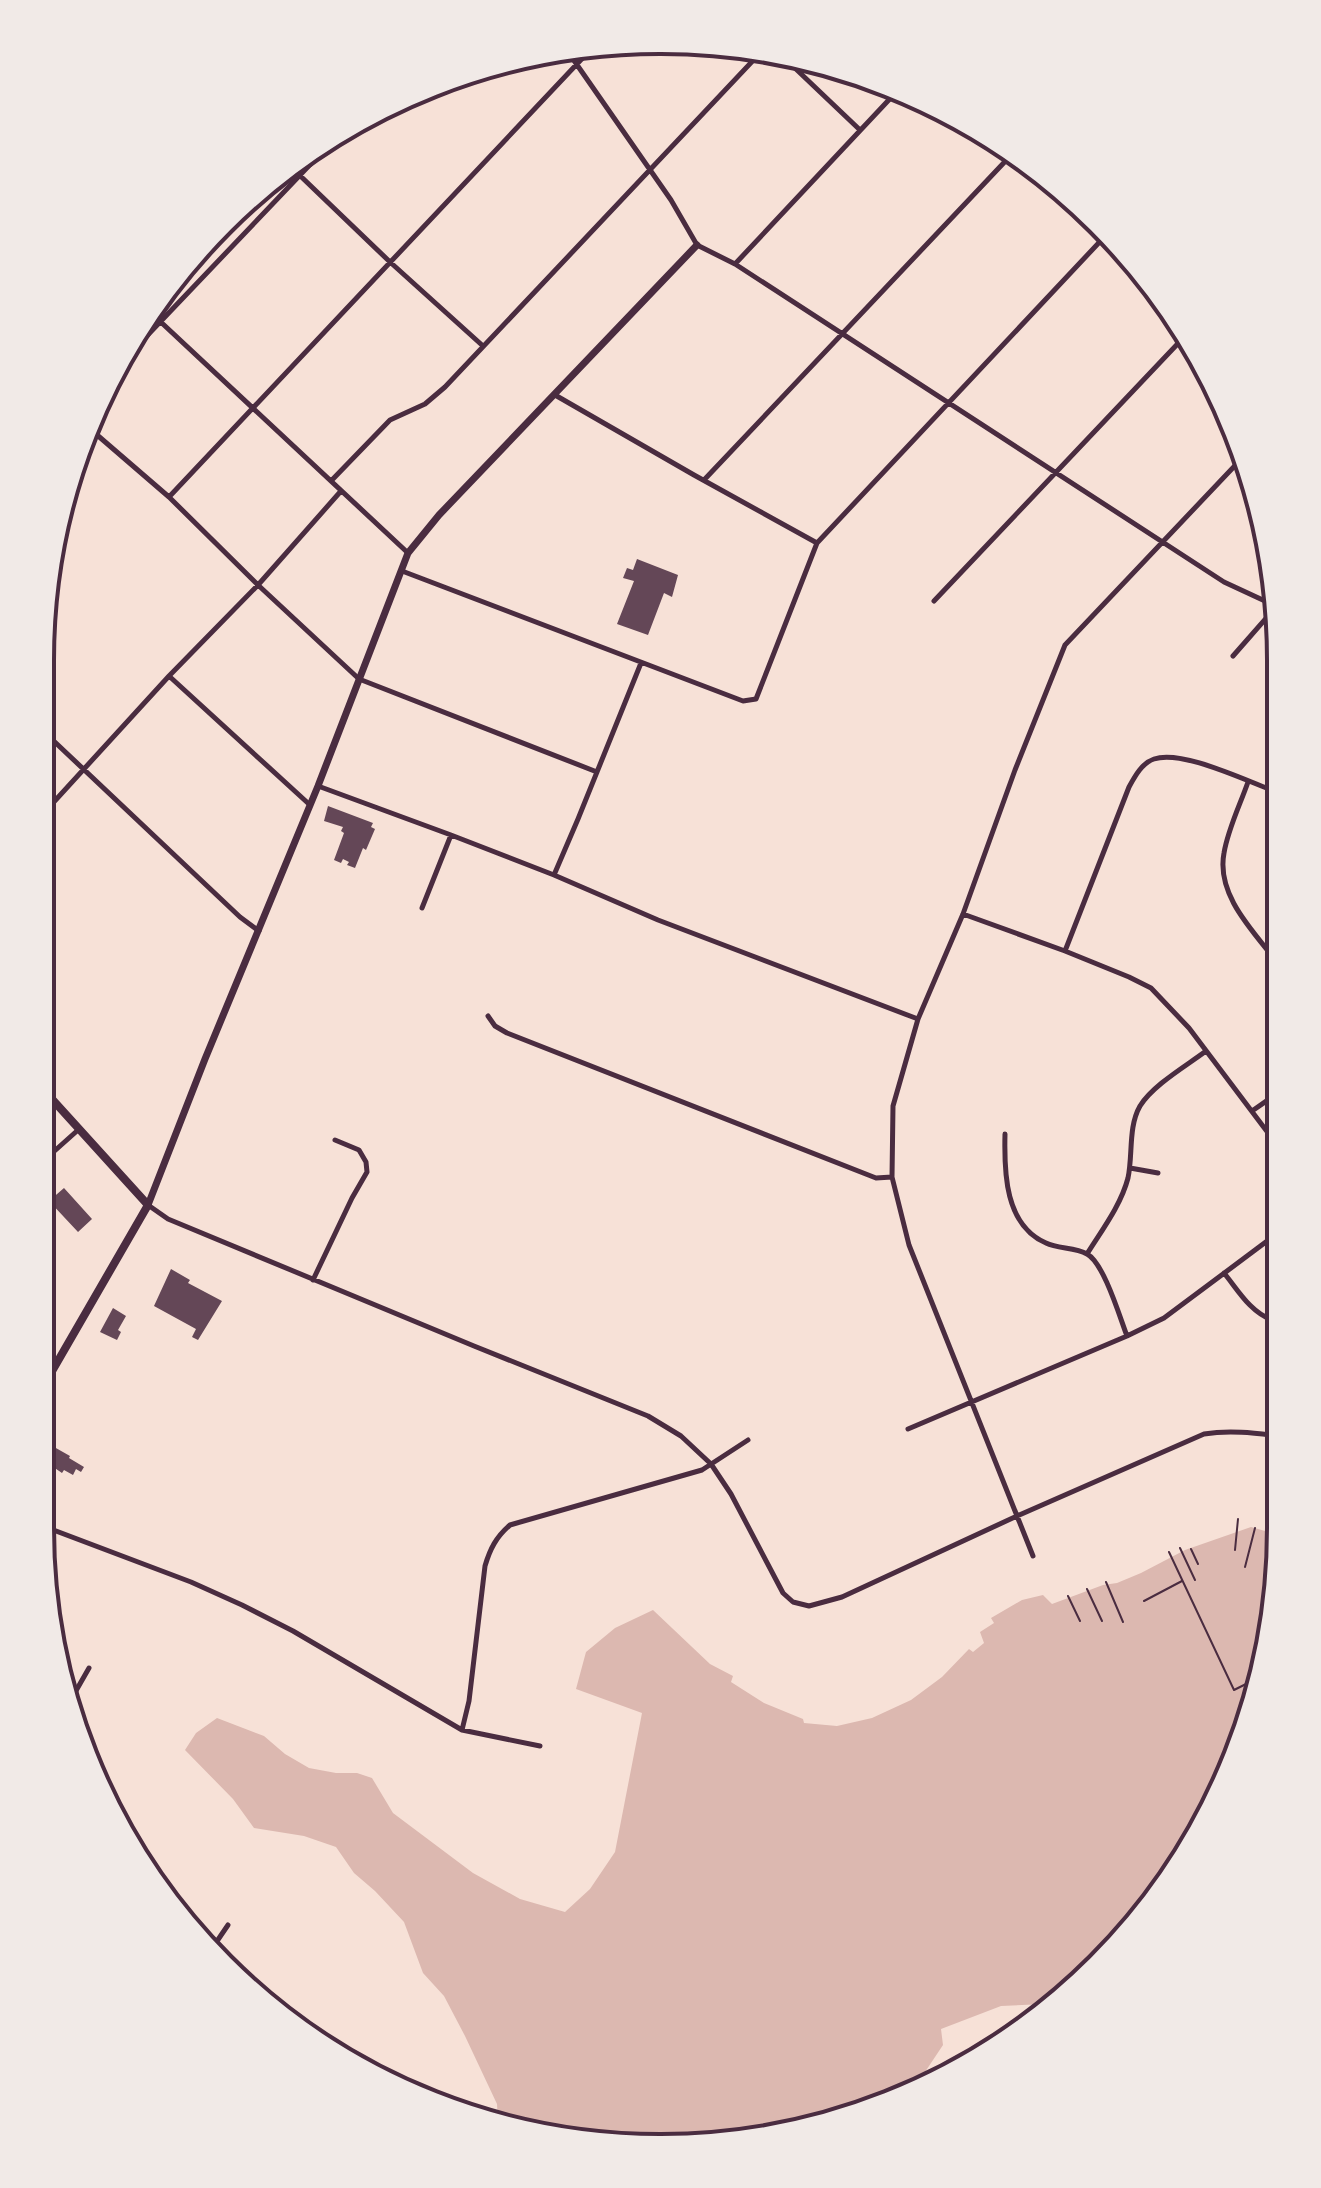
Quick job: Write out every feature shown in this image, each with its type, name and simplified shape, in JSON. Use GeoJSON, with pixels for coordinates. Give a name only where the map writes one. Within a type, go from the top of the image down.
{"type":"FeatureCollection","features":[{"type":"Feature","properties":{"kind":"main road"},"geometry":{"type":"LineString","coordinates":[[54,1101],[148,1205],[54,1368]]}},
{"type":"Feature","properties":{"kind":"street"},"geometry":{"type":"LineString","coordinates":[[169,497],[581,59]]}},
{"type":"Feature","properties":{"kind":"street"},"geometry":{"type":"LineString","coordinates":[[574,60],[671,200],[697,245],[735,264],[1224,582],[1264,600]]}},
{"type":"Feature","properties":{"kind":"street"},"geometry":{"type":"LineString","coordinates":[[331,481],[390,420],[425,404],[445,387],[752,61]]}},
{"type":"Feature","properties":{"kind":"street"},"geometry":{"type":"LineString","coordinates":[[797,70],[860,130]]}},
{"type":"Feature","properties":{"kind":"street"},"geometry":{"type":"LineString","coordinates":[[735,264],[890,99]]}},
{"type":"Feature","properties":{"kind":"street"},"geometry":{"type":"LineString","coordinates":[[704,480],[1005,162]]}},
{"type":"Feature","properties":{"kind":"street"},"geometry":{"type":"LineString","coordinates":[[153,328],[304,170]]}},
{"type":"Feature","properties":{"kind":"street"},"geometry":{"type":"LineString","coordinates":[[299,175],[483,346]]}},
{"type":"Feature","properties":{"kind":"street"},"geometry":{"type":"LineString","coordinates":[[402,571],[743,701],[756,699],[817,543],[1099,243]]}},
{"type":"Feature","properties":{"kind":"street"},"geometry":{"type":"LineString","coordinates":[[697,245],[439,515],[408,553],[318,786],[148,1205],[168,1219],[648,1416],[681,1436],[711,1464],[731,1494],[783,1593],[793,1602],[809,1606],[842,1597],[1204,1434],[1267,1435]]}},
{"type":"Feature","properties":{"kind":"street"},"geometry":{"type":"LineString","coordinates":[[160,321],[408,553]]}},
{"type":"Feature","properties":{"kind":"street"},"geometry":{"type":"LineString","coordinates":[[934,601],[1178,344]]}},
{"type":"Feature","properties":{"kind":"street"},"geometry":{"type":"LineString","coordinates":[[555,395],[817,543]]}},
{"type":"Feature","properties":{"kind":"street"},"geometry":{"type":"LineString","coordinates":[[97,435],[169,497],[359,679],[597,772]]}},
{"type":"Feature","properties":{"kind":"street"},"geometry":{"type":"LineString","coordinates":[[1033,1556],[909,1245],[892,1177],[893,1106],[918,1019],[963,914],[1015,770],[1065,645],[1235,466]]}},
{"type":"Feature","properties":{"kind":"street"},"geometry":{"type":"LineString","coordinates":[[54,801],[258,585],[341,491]]}},
{"type":"Feature","properties":{"kind":"street"},"geometry":{"type":"LineString","coordinates":[[1233,656],[1266,618]]}},
{"type":"Feature","properties":{"kind":"street"},"geometry":{"type":"LineString","coordinates":[[554,875],[641,663]]}},
{"type":"Feature","properties":{"kind":"street"},"geometry":{"type":"LineString","coordinates":[[169,676],[310,806]]}},
{"type":"Feature","properties":{"kind":"street"},"geometry":{"type":"LineString","coordinates":[[54,741],[240,917],[259,931]]}},
{"type":"Feature","properties":{"kind":"street"},"geometry":{"type":"LineString","coordinates":[[1065,951],[1129,787],[1144,765],[1154,759],[1185,758],[1267,789]]}},
{"type":"Feature","properties":{"kind":"street"},"geometry":{"type":"LineString","coordinates":[[1248,782],[1223,855],[1224,873],[1236,907],[1267,949]]}},
{"type":"Feature","properties":{"kind":"street"},"geometry":{"type":"LineString","coordinates":[[318,786],[451,835],[658,920],[918,1019]]}},
{"type":"Feature","properties":{"kind":"street"},"geometry":{"type":"LineString","coordinates":[[422,908],[451,835]]}},
{"type":"Feature","properties":{"kind":"street"},"geometry":{"type":"LineString","coordinates":[[963,914],[1065,951],[1151,988],[1189,1028],[1267,1131]]}},
{"type":"Feature","properties":{"kind":"street"},"geometry":{"type":"LineString","coordinates":[[488,1016],[495,1026],[520,1039],[876,1178],[892,1177]]}},
{"type":"Feature","properties":{"kind":"street"},"geometry":{"type":"LineString","coordinates":[[1087,1254],[1123,1193],[1139,1108],[1153,1091],[1206,1051]]}},
{"type":"Feature","properties":{"kind":"street"},"geometry":{"type":"LineString","coordinates":[[1252,1111],[1267,1101]]}},
{"type":"Feature","properties":{"kind":"street"},"geometry":{"type":"LineString","coordinates":[[54,1151],[79,1129]]}},
{"type":"Feature","properties":{"kind":"street"},"geometry":{"type":"LineString","coordinates":[[1005,1134],[1007,1182],[1024,1229],[1047,1244],[1087,1254],[1095,1262],[1108,1284],[1127,1336]]}},
{"type":"Feature","properties":{"kind":"street"},"geometry":{"type":"LineString","coordinates":[[313,1280],[367,1172],[366,1162],[359,1150],[335,1140]]}},
{"type":"Feature","properties":{"kind":"street"},"geometry":{"type":"LineString","coordinates":[[1130,1168],[1158,1173]]}},
{"type":"Feature","properties":{"kind":"street"},"geometry":{"type":"LineString","coordinates":[[908,1429],[1164,1318],[1267,1241]]}},
{"type":"Feature","properties":{"kind":"street"},"geometry":{"type":"LineString","coordinates":[[1224,1273],[1253,1309],[1267,1318]]}},
{"type":"Feature","properties":{"kind":"street"},"geometry":{"type":"LineString","coordinates":[[462,1730],[469,1701],[485,1566],[490,1549],[499,1535],[510,1525],[702,1470],[748,1440]]}},
{"type":"Feature","properties":{"kind":"street"},"geometry":{"type":"LineString","coordinates":[[54,1530],[191,1582],[242,1605],[293,1631],[462,1730],[540,1746]]}},
{"type":"Feature","properties":{"kind":"street"},"geometry":{"type":"LineString","coordinates":[[77,1690],[89,1668]]}},
{"type":"Feature","properties":{"kind":"street"},"geometry":{"type":"LineString","coordinates":[[217,1940],[228,1925]]}},
{"type":"Feature","properties":{"kind":"path"},"geometry":{"type":"LineString","coordinates":[[1235,1550],[1238,1519]]}},
{"type":"Feature","properties":{"kind":"path"},"geometry":{"type":"LineString","coordinates":[[1245,1567],[1255,1528]]}},
{"type":"Feature","properties":{"kind":"path"},"geometry":{"type":"LineString","coordinates":[[1180,1548],[1195,1580]]}},
{"type":"Feature","properties":{"kind":"path"},"geometry":{"type":"LineString","coordinates":[[1191,1549],[1198,1564]]}},
{"type":"Feature","properties":{"kind":"path"},"geometry":{"type":"LineString","coordinates":[[1169,1552],[1234,1690],[1246,1684]]}},
{"type":"Feature","properties":{"kind":"path"},"geometry":{"type":"LineString","coordinates":[[1264,1578],[1266,1570]]}},
{"type":"Feature","properties":{"kind":"path"},"geometry":{"type":"LineString","coordinates":[[1144,1601],[1183,1581]]}},
{"type":"Feature","properties":{"kind":"path"},"geometry":{"type":"LineString","coordinates":[[1106,1582],[1123,1622]]}},
{"type":"Feature","properties":{"kind":"path"},"geometry":{"type":"LineString","coordinates":[[1087,1589],[1102,1621]]}},
{"type":"Feature","properties":{"kind":"path"},"geometry":{"type":"LineString","coordinates":[[1068,1596],[1080,1621]]}},
{"type":"Feature","properties":{"kind":"shaded area"},"geometry":{"type":"Polygon","coordinates":[[[1251,1527],[1265,1531],[1266,1567],[1262,1607],[1246,1684],[1221,1760],[1186,1831],[1142,1897],[1089,1956],[1035,2004],[1001,2006],[941,2029],[943,2045],[924,2073],[855,2102],[779,2122],[700,2133],[621,2133],[581,2129],[497,2111],[497,2104],[444,1996],[423,1973],[404,1922],[354,1873],[336,1847],[304,1836],[254,1828],[233,1799],[185,1750],[196,1733],[217,1718],[264,1736],[285,1754],[309,1768],[357,1773],[372,1778],[393,1813],[473,1873],[520,1899],[565,1912],[590,1889],[615,1852],[642,1713],[576,1689],[586,1652],[615,1628],[653,1610],[710,1664],[733,1676],[731,1682],[764,1703],[803,1719],[804,1723],[837,1726],[872,1718],[911,1700],[942,1677],[969,1649],[973,1652],[984,1643],[980,1632],[994,1623],[991,1618],[1022,1600],[1043,1595],[1052,1604],[1103,1585],[1117,1583],[1185,1550],[1251,1527]]]}},
{"type":"Feature","properties":{"kind":"building"},"geometry":{"type":"Polygon","coordinates":[[[637,559],[678,575],[672,597],[664,593],[648,635],[617,624],[634,581],[623,578],[627,568],[633,570],[637,559]]]}},
{"type":"Feature","properties":{"kind":"building"},"geometry":{"type":"Polygon","coordinates":[[[328,806],[373,823],[371,827],[375,829],[355,868],[343,859],[341,863],[334,860],[344,833],[341,831],[343,827],[324,821],[328,806]]]}},
{"type":"Feature","properties":{"kind":"building"},"geometry":{"type":"Polygon","coordinates":[[[64,1188],[92,1219],[78,1232],[54,1206],[54,1197],[64,1188]]]}},
{"type":"Feature","properties":{"kind":"building"},"geometry":{"type":"Polygon","coordinates":[[[171,1269],[190,1280],[188,1283],[222,1301],[198,1340],[192,1337],[196,1329],[154,1306],[171,1269]]]}},
{"type":"Feature","properties":{"kind":"building"},"geometry":{"type":"Polygon","coordinates":[[[113,1308],[126,1316],[118,1330],[121,1332],[117,1340],[100,1332],[113,1308]]]}},
{"type":"Feature","properties":{"kind":"building"},"geometry":{"type":"Polygon","coordinates":[[[54,1447],[84,1467],[81,1472],[76,1469],[73,1475],[64,1470],[62,1473],[54,1468],[54,1447]]]}}]}
